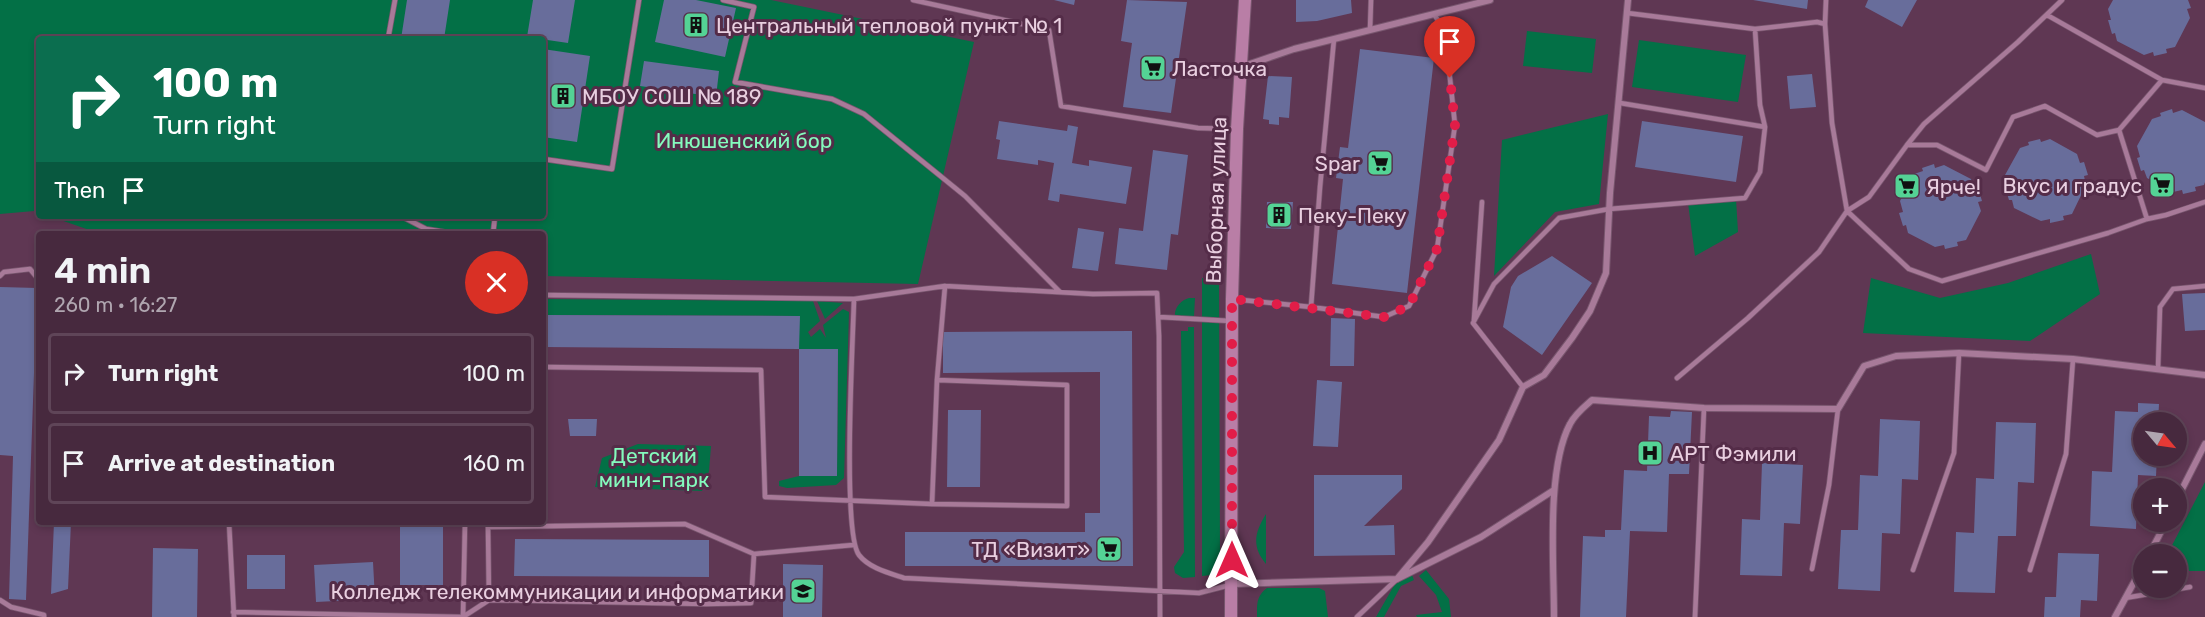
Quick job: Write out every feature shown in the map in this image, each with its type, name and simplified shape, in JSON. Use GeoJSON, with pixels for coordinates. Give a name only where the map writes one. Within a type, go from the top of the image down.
{"type":"FeatureCollection","features":[{"type":"Feature","properties":{"kind":"main road","name":"Выборная улица"},"geometry":{"type":"LineString","coordinates":[[1231,617],[1232,299],[1237,129],[1245,0]]}},
{"type":"Feature","properties":{"kind":"street"},"geometry":{"type":"LineString","coordinates":[[1240,68],[1294,49],[1490,0]]}},
{"type":"Feature","properties":{"kind":"street"},"geometry":{"type":"LineString","coordinates":[[1397,579],[1435,533],[1499,440],[1523,387],[1544,375],[1590,311],[1606,273],[1609,209],[1628,0]]}},
{"type":"Feature","properties":{"kind":"street"},"geometry":{"type":"LineString","coordinates":[[1554,617],[1554,490],[1562,443],[1571,422],[1592,400],[1704,408],[1838,409],[1864,366],[1896,356],[1959,353],[2073,360],[2205,375]]}},
{"type":"Feature","properties":{"kind":"street"},"geometry":{"type":"LineString","coordinates":[[2187,479],[2205,444]]}},
{"type":"Feature","properties":{"kind":"street"},"geometry":{"type":"LineString","coordinates":[[1232,584],[1397,579],[1481,537],[1554,490]]}},
{"type":"Feature","properties":{"kind":"street"},"geometry":{"type":"LineString","coordinates":[[2115,617],[2133,584]]}},
{"type":"Feature","properties":{"kind":"lane"},"geometry":{"type":"LineString","coordinates":[[389,36],[395,0]]}},
{"type":"Feature","properties":{"kind":"lane"},"geometry":{"type":"LineString","coordinates":[[546,159],[612,169],[639,0]]}},
{"type":"Feature","properties":{"kind":"lane"},"geometry":{"type":"LineString","coordinates":[[723,0],[754,7],[735,82],[832,99],[864,114],[965,196],[1060,292]]}},
{"type":"Feature","properties":{"kind":"lane"},"geometry":{"type":"LineString","coordinates":[[913,0],[1049,30],[1061,106],[1198,128],[1237,129]]}},
{"type":"Feature","properties":{"kind":"lane"},"geometry":{"type":"LineString","coordinates":[[1370,30],[1371,0]]}},
{"type":"Feature","properties":{"kind":"lane"},"geometry":{"type":"LineString","coordinates":[[1826,0],[1825,24],[1832,123],[1847,211],[1909,269],[1942,281],[2108,233],[2205,201]]}},
{"type":"Feature","properties":{"kind":"lane"},"geometry":{"type":"LineString","coordinates":[[1677,378],[1748,318],[1819,252],[1847,211],[1869,197],[1924,124],[2062,0]]}},
{"type":"Feature","properties":{"kind":"lane"},"geometry":{"type":"LineString","coordinates":[[1232,299],[1384,317],[1409,306],[1437,249],[1455,125],[1445,32],[1434,13]]}},
{"type":"Feature","properties":{"kind":"lane"},"geometry":{"type":"LineString","coordinates":[[1627,13],[1755,29],[1817,22],[1825,24]]}},
{"type":"Feature","properties":{"kind":"lane"},"geometry":{"type":"LineString","coordinates":[[2047,15],[2162,80],[2205,88]]}},
{"type":"Feature","properties":{"kind":"lane"},"geometry":{"type":"LineString","coordinates":[[1473,323],[1494,284],[1559,218],[1609,209],[1745,198],[1760,172],[1765,127],[1760,105],[1755,29]]}},
{"type":"Feature","properties":{"kind":"lane"},"geometry":{"type":"LineString","coordinates":[[1311,307],[1334,39]]}},
{"type":"Feature","properties":{"kind":"lane"},"geometry":{"type":"LineString","coordinates":[[1907,145],[1937,145],[1986,170],[2013,117],[2045,106],[2097,135],[2119,130],[2162,80]]}},
{"type":"Feature","properties":{"kind":"lane"},"geometry":{"type":"LineString","coordinates":[[1620,103],[1765,127]]}},
{"type":"Feature","properties":{"kind":"lane"},"geometry":{"type":"LineString","coordinates":[[2119,130],[2147,219]]}},
{"type":"Feature","properties":{"kind":"lane"},"geometry":{"type":"LineString","coordinates":[[1482,202],[1473,323],[1523,387]]}},
{"type":"Feature","properties":{"kind":"lane"},"geometry":{"type":"LineString","coordinates":[[407,219],[426,230],[434,231]]}},
{"type":"Feature","properties":{"kind":"lane"},"geometry":{"type":"LineString","coordinates":[[0,276],[4,272],[30,269],[36,276]]}},
{"type":"Feature","properties":{"kind":"lane"},"geometry":{"type":"LineString","coordinates":[[932,504],[937,380],[945,286]]}},
{"type":"Feature","properties":{"kind":"lane"},"geometry":{"type":"LineString","coordinates":[[546,295],[854,299],[945,286],[1092,294],[1157,293],[1160,617]]}},
{"type":"Feature","properties":{"kind":"lane"},"geometry":{"type":"LineString","coordinates":[[2158,369],[2160,307],[2173,289],[2205,286]]}},
{"type":"Feature","properties":{"kind":"lane"},"geometry":{"type":"LineString","coordinates":[[854,299],[849,502],[854,545],[860,556],[878,569],[904,578],[1199,593],[1232,584]]}},
{"type":"Feature","properties":{"kind":"lane"},"geometry":{"type":"LineString","coordinates":[[1159,317],[1232,321]]}},
{"type":"Feature","properties":{"kind":"lane"},"geometry":{"type":"LineString","coordinates":[[1913,570],[1954,453],[1959,353]]}},
{"type":"Feature","properties":{"kind":"lane"},"geometry":{"type":"LineString","coordinates":[[2030,570],[2066,454],[2073,360]]}},
{"type":"Feature","properties":{"kind":"lane"},"geometry":{"type":"LineString","coordinates":[[546,367],[761,370],[765,497],[849,502],[1067,506],[1067,385],[937,380]]}},
{"type":"Feature","properties":{"kind":"lane"},"geometry":{"type":"LineString","coordinates":[[1695,617],[1704,408]]}},
{"type":"Feature","properties":{"kind":"lane"},"geometry":{"type":"LineString","coordinates":[[1812,569],[1829,484],[1838,409]]}},
{"type":"Feature","properties":{"kind":"lane"},"geometry":{"type":"LineString","coordinates":[[489,600],[488,527],[685,524],[754,554],[854,545]]}},
{"type":"Feature","properties":{"kind":"lane"},"geometry":{"type":"LineString","coordinates":[[229,525],[233,615],[463,617],[489,600],[751,603],[754,554]]}},
{"type":"Feature","properties":{"kind":"lane"},"geometry":{"type":"LineString","coordinates":[[463,617],[465,525]]}},
{"type":"Feature","properties":{"kind":"lane"},"geometry":{"type":"LineString","coordinates":[[1357,617],[1397,579]]}},
{"type":"Feature","properties":{"kind":"lane"},"geometry":{"type":"LineString","coordinates":[[2125,598],[2190,587]]}},
{"type":"Feature","properties":{"kind":"lane"},"geometry":{"type":"LineString","coordinates":[[0,600],[10,607],[44,615],[44,617]]}},
{"type":"Feature","properties":{"kind":"green space","name":"Инюшенский бор"},"geometry":{"type":"Polygon","coordinates":[[[0,0],[771,0],[974,42],[918,284],[546,276],[546,231],[92,231],[58,219],[546,219],[546,36],[36,36],[36,212],[0,214],[0,0]]]}},
{"type":"Feature","properties":{"kind":"green space"},"geometry":{"type":"Polygon","coordinates":[[[1527,31],[1596,39],[1592,73],[1523,66],[1527,31]]]}},
{"type":"Feature","properties":{"kind":"green space"},"geometry":{"type":"Polygon","coordinates":[[[1639,40],[1746,55],[1738,102],[1632,87],[1639,40]]]}},
{"type":"Feature","properties":{"kind":"green space"},"geometry":{"type":"Polygon","coordinates":[[[1608,114],[1599,204],[1555,212],[1494,276],[1502,140],[1608,114]]]}},
{"type":"Feature","properties":{"kind":"green space"},"geometry":{"type":"Polygon","coordinates":[[[1736,199],[1738,232],[1695,256],[1688,203],[1736,199]]]}},
{"type":"Feature","properties":{"kind":"green space"},"geometry":{"type":"Polygon","coordinates":[[[2091,254],[2100,294],[2030,341],[1863,333],[1871,278],[1940,298],[2008,283],[2091,254]]]}},
{"type":"Feature","properties":{"kind":"green space"},"geometry":{"type":"Polygon","coordinates":[[[1202,278],[1219,278],[1220,561],[1219,569],[1212,575],[1202,576],[1202,278]]]}},
{"type":"Feature","properties":{"kind":"green space"},"geometry":{"type":"Polygon","coordinates":[[[1189,298],[1195,298],[1194,316],[1175,316],[1179,305],[1189,298]]]}},
{"type":"Feature","properties":{"kind":"green space"},"geometry":{"type":"Polygon","coordinates":[[[546,299],[813,301],[820,321],[808,332],[811,337],[820,329],[826,338],[823,325],[843,309],[849,312],[844,478],[836,485],[787,488],[779,486],[779,481],[799,476],[837,476],[838,349],[799,349],[799,316],[546,315],[546,299]]]}},
{"type":"Feature","properties":{"kind":"green space"},"geometry":{"type":"Polygon","coordinates":[[[817,301],[843,303],[825,319],[817,301]]]}},
{"type":"Feature","properties":{"kind":"green space"},"geometry":{"type":"Polygon","coordinates":[[[1188,327],[1194,327],[1195,577],[1183,578],[1175,573],[1174,567],[1184,552],[1181,331],[1188,331],[1188,327]]]}},
{"type":"Feature","properties":{"kind":"green space","name":"Детский мини-парк"},"geometry":{"type":"Polygon","coordinates":[[[638,444],[711,446],[709,471],[702,491],[595,487],[602,458],[638,444]]]}},
{"type":"Feature","properties":{"kind":"green space"},"geometry":{"type":"Polygon","coordinates":[[[2205,482],[2205,571],[2187,571],[2187,544],[2173,544],[2179,532],[2187,532],[2187,517],[2205,482]]]}},
{"type":"Feature","properties":{"kind":"green space"},"geometry":{"type":"Polygon","coordinates":[[[1266,514],[1266,564],[1258,551],[1256,539],[1266,514]]]}},
{"type":"Feature","properties":{"kind":"green space"},"geometry":{"type":"Polygon","coordinates":[[[1426,570],[1449,599],[1451,617],[1417,617],[1416,615],[1442,612],[1436,595],[1419,576],[1426,570]]]}},
{"type":"Feature","properties":{"kind":"green space"},"geometry":{"type":"Polygon","coordinates":[[[1412,575],[1414,580],[1401,586],[1384,617],[1376,617],[1396,582],[1412,575]]]}},
{"type":"Feature","properties":{"kind":"green space"},"geometry":{"type":"Polygon","coordinates":[[[1267,588],[1319,588],[1325,591],[1328,617],[1257,617],[1259,598],[1267,588]]]}},
{"type":"Feature","properties":{"kind":"building"},"geometry":{"type":"Polygon","coordinates":[[[407,0],[450,0],[444,36],[401,36],[407,0]]]}},
{"type":"Feature","properties":{"kind":"building"},"geometry":{"type":"Polygon","coordinates":[[[533,0],[575,0],[568,43],[546,40],[546,36],[527,36],[533,0]]]}},
{"type":"Feature","properties":{"kind":"building","name":"Центральный тепловой пункт № 1"},"geometry":{"type":"Polygon","coordinates":[[[664,0],[696,0],[736,8],[725,57],[655,42],[664,0]]]}},
{"type":"Feature","properties":{"kind":"building"},"geometry":{"type":"Polygon","coordinates":[[[1054,0],[1075,0],[1074,5],[1054,0]]]}},
{"type":"Feature","properties":{"kind":"building","name":"Ласточка"},"geometry":{"type":"Polygon","coordinates":[[[1127,0],[1187,2],[1171,113],[1123,107],[1132,43],[1121,41],[1127,0]]]}},
{"type":"Feature","properties":{"kind":"building"},"geometry":{"type":"Polygon","coordinates":[[[1296,0],[1351,0],[1352,13],[1317,21],[1296,22],[1296,0]]]}},
{"type":"Feature","properties":{"kind":"building"},"geometry":{"type":"Polygon","coordinates":[[[1753,0],[1808,0],[1807,9],[1753,0]]]}},
{"type":"Feature","properties":{"kind":"building"},"geometry":{"type":"Polygon","coordinates":[[[1868,0],[1917,0],[1902,27],[1865,7],[1868,0]]]}},
{"type":"Feature","properties":{"kind":"building"},"geometry":{"type":"Polygon","coordinates":[[[2113,0],[2188,0],[2191,8],[2187,9],[2190,18],[2175,47],[2166,49],[2167,53],[2154,56],[2153,52],[2144,55],[2117,41],[2115,33],[2112,34],[2108,9],[2113,0]]]}},
{"type":"Feature","properties":{"kind":"building","name":"МБОУ СОШ № 189"},"geometry":{"type":"Polygon","coordinates":[[[546,49],[590,56],[577,142],[546,137],[546,49]]]}},
{"type":"Feature","properties":{"kind":"building"},"geometry":{"type":"Polygon","coordinates":[[[1360,49],[1434,58],[1407,293],[1332,284],[1343,179],[1336,178],[1340,147],[1348,148],[1360,49]]]}},
{"type":"Feature","properties":{"kind":"building"},"geometry":{"type":"Polygon","coordinates":[[[644,61],[719,71],[716,97],[640,86],[644,61]]]}},
{"type":"Feature","properties":{"kind":"building"},"geometry":{"type":"Polygon","coordinates":[[[1812,74],[1816,107],[1790,109],[1787,76],[1812,74]]]}},
{"type":"Feature","properties":{"kind":"building"},"geometry":{"type":"Polygon","coordinates":[[[1268,76],[1292,77],[1289,118],[1279,117],[1279,125],[1269,124],[1269,120],[1263,119],[1268,76]]]}},
{"type":"Feature","properties":{"kind":"building"},"geometry":{"type":"Polygon","coordinates":[[[2172,109],[2173,113],[2182,110],[2205,122],[2205,182],[2204,185],[2195,187],[2196,191],[2183,194],[2182,190],[2173,192],[2147,178],[2144,170],[2141,171],[2137,158],[2140,157],[2137,146],[2152,119],[2172,109]]]}},
{"type":"Feature","properties":{"kind":"building"},"geometry":{"type":"Polygon","coordinates":[[[999,121],[1067,131],[1068,125],[1078,127],[1072,163],[1089,166],[1089,160],[1132,167],[1126,204],[1060,194],[1059,202],[1048,200],[1054,163],[1038,160],[1038,165],[997,159],[1000,140],[996,139],[999,121]]]}},
{"type":"Feature","properties":{"kind":"building"},"geometry":{"type":"Polygon","coordinates":[[[1642,121],[1743,136],[1736,182],[1635,167],[1642,121]]]}},
{"type":"Feature","properties":{"kind":"building"},"geometry":{"type":"Polygon","coordinates":[[[2040,139],[2041,142],[2050,139],[2077,154],[2080,163],[2084,162],[2088,175],[2084,176],[2086,185],[2072,214],[2063,216],[2064,220],[2050,223],[2050,219],[2041,221],[2014,208],[2005,187],[2008,186],[2005,175],[2020,148],[2029,145],[2028,142],[2040,139]]]}},
{"type":"Feature","properties":{"kind":"building"},"geometry":{"type":"Polygon","coordinates":[[[1153,150],[1188,155],[1178,235],[1171,234],[1167,270],[1115,264],[1119,228],[1143,231],[1153,150]]]}},
{"type":"Feature","properties":{"kind":"building"},"geometry":{"type":"Polygon","coordinates":[[[1934,164],[1935,168],[1944,165],[1971,179],[1974,189],[1978,188],[1982,201],[1978,202],[1981,211],[1966,240],[1957,242],[1958,246],[1945,249],[1944,245],[1935,247],[1908,233],[1899,213],[1903,212],[1900,201],[1914,174],[1934,164]]]}},
{"type":"Feature","properties":{"kind":"building","name":"Пеку-Пеку"},"geometry":{"type":"Polygon","coordinates":[[[1267,202],[1293,202],[1291,229],[1266,228],[1267,202]]]}},
{"type":"Feature","properties":{"kind":"building"},"geometry":{"type":"Polygon","coordinates":[[[1078,228],[1104,232],[1098,271],[1072,268],[1078,228]]]}},
{"type":"Feature","properties":{"kind":"building"},"geometry":{"type":"Polygon","coordinates":[[[1552,256],[1592,283],[1542,355],[1503,327],[1511,287],[1518,276],[1552,256]]]}},
{"type":"Feature","properties":{"kind":"building"},"geometry":{"type":"Polygon","coordinates":[[[0,287],[36,288],[26,600],[9,599],[13,456],[0,455],[0,287]]]}},
{"type":"Feature","properties":{"kind":"building"},"geometry":{"type":"Polygon","coordinates":[[[2205,293],[2205,330],[2185,331],[2182,294],[2205,293]]]}},
{"type":"Feature","properties":{"kind":"building"},"geometry":{"type":"Polygon","coordinates":[[[546,315],[800,316],[799,349],[546,347],[546,315]]]}},
{"type":"Feature","properties":{"kind":"building"},"geometry":{"type":"Polygon","coordinates":[[[1331,318],[1355,319],[1354,366],[1330,366],[1331,318]]]}},
{"type":"Feature","properties":{"kind":"building"},"geometry":{"type":"Polygon","coordinates":[[[1132,331],[1133,566],[905,566],[905,532],[1085,532],[1085,513],[1100,513],[1100,372],[943,373],[943,332],[1132,331]]]}},
{"type":"Feature","properties":{"kind":"building"},"geometry":{"type":"Polygon","coordinates":[[[799,349],[838,349],[837,476],[799,476],[799,349]]]}},
{"type":"Feature","properties":{"kind":"building"},"geometry":{"type":"Polygon","coordinates":[[[1317,380],[1342,382],[1338,447],[1313,446],[1317,380]]]}},
{"type":"Feature","properties":{"kind":"building"},"geometry":{"type":"Polygon","coordinates":[[[2138,403],[2159,404],[2159,412],[2138,412],[2138,403]]]}},
{"type":"Feature","properties":{"kind":"building"},"geometry":{"type":"Polygon","coordinates":[[[948,410],[981,410],[980,487],[947,487],[948,410]]]}},
{"type":"Feature","properties":{"kind":"building"},"geometry":{"type":"Polygon","coordinates":[[[1671,411],[1692,412],[1689,474],[1669,474],[1667,532],[1630,531],[1626,617],[1580,617],[1583,536],[1605,537],[1605,530],[1621,530],[1624,470],[1647,471],[1649,416],[1670,417],[1671,411]]]}},
{"type":"Feature","properties":{"kind":"building"},"geometry":{"type":"Polygon","coordinates":[[[2115,411],[2138,412],[2133,412],[2133,466],[2156,466],[2156,476],[2138,475],[2138,478],[2133,478],[2133,529],[2090,526],[2092,471],[2112,472],[2115,411]]]}},
{"type":"Feature","properties":{"kind":"building"},"geometry":{"type":"Polygon","coordinates":[[[568,419],[597,419],[596,436],[570,436],[568,419]]]}},
{"type":"Feature","properties":{"kind":"building"},"geometry":{"type":"Polygon","coordinates":[[[1880,419],[1920,421],[1918,480],[1902,479],[1900,534],[1882,533],[1880,591],[1838,589],[1841,530],[1858,530],[1860,475],[1878,476],[1880,419]]]}},
{"type":"Feature","properties":{"kind":"building"},"geometry":{"type":"Polygon","coordinates":[[[1996,422],[2036,423],[2034,483],[2018,482],[2016,536],[1998,536],[1995,593],[1954,592],[1956,532],[1974,533],[1976,478],[1994,479],[1996,422]]]}},
{"type":"Feature","properties":{"kind":"building"},"geometry":{"type":"Polygon","coordinates":[[[1762,463],[1803,465],[1800,524],[1784,523],[1782,576],[1740,575],[1742,519],[1760,520],[1762,463]]]}},
{"type":"Feature","properties":{"kind":"building"},"geometry":{"type":"Polygon","coordinates":[[[1314,475],[1402,475],[1402,489],[1364,526],[1394,525],[1395,555],[1314,556],[1314,475]]]}},
{"type":"Feature","properties":{"kind":"building"},"geometry":{"type":"Polygon","coordinates":[[[54,525],[71,525],[68,589],[51,594],[54,525]]]}},
{"type":"Feature","properties":{"kind":"building"},"geometry":{"type":"Polygon","coordinates":[[[400,525],[443,525],[443,585],[400,585],[400,525]]]}},
{"type":"Feature","properties":{"kind":"building"},"geometry":{"type":"Polygon","coordinates":[[[515,539],[709,540],[709,577],[514,576],[515,539]]]}},
{"type":"Feature","properties":{"kind":"building"},"geometry":{"type":"Polygon","coordinates":[[[153,548],[198,549],[197,617],[152,617],[153,548]]]}},
{"type":"Feature","properties":{"kind":"building"},"geometry":{"type":"Polygon","coordinates":[[[2058,553],[2099,554],[2097,601],[2081,600],[2080,617],[2044,617],[2045,597],[2056,597],[2058,553]]]}},
{"type":"Feature","properties":{"kind":"building"},"geometry":{"type":"Polygon","coordinates":[[[247,555],[285,555],[285,589],[247,589],[247,555]]]}},
{"type":"Feature","properties":{"kind":"building"},"geometry":{"type":"Polygon","coordinates":[[[373,562],[375,599],[316,602],[314,565],[373,562]]]}},
{"type":"Feature","properties":{"kind":"building","name":"Колледж телекоммуникации и информатики"},"geometry":{"type":"Polygon","coordinates":[[[783,564],[823,565],[822,617],[783,617],[783,564]]]}},
{"type":"Feature","properties":{"kind":"place","name":"Центральный тепловой пункт № 1"},"geometry":{"type":"Point","coordinates":[696,25]}},
{"type":"Feature","properties":{"kind":"place","name":"Ласточка"},"geometry":{"type":"Point","coordinates":[1153,68]}},
{"type":"Feature","properties":{"kind":"place","name":"МБОУ СОШ № 189"},"geometry":{"type":"Point","coordinates":[563,96]}},
{"type":"Feature","properties":{"kind":"place","name":"Spar"},"geometry":{"type":"Point","coordinates":[1380,163]}},
{"type":"Feature","properties":{"kind":"place","name":"Вкус и градус"},"geometry":{"type":"Point","coordinates":[2162,185]}},
{"type":"Feature","properties":{"kind":"place","name":"Ярче!"},"geometry":{"type":"Point","coordinates":[1907,186]}},
{"type":"Feature","properties":{"kind":"place","name":"Пеку-Пеку"},"geometry":{"type":"Point","coordinates":[1279,215]}},
{"type":"Feature","properties":{"kind":"place","name":"АРТ Фэмили"},"geometry":{"type":"Point","coordinates":[1650,453]}},
{"type":"Feature","properties":{"kind":"place","name":"ТД «Визит»"},"geometry":{"type":"Point","coordinates":[1109,549]}},
{"type":"Feature","properties":{"kind":"place","name":"Колледж телекоммуникации и информатики"},"geometry":{"type":"Point","coordinates":[803,591]}},
{"type":"Feature","properties":{"kind":"route"},"geometry":{"type":"LineString","coordinates":[[1232,560],[1232,299],[1384,317],[1409,306],[1437,249],[1455,125],[1450,78]]}}]}
